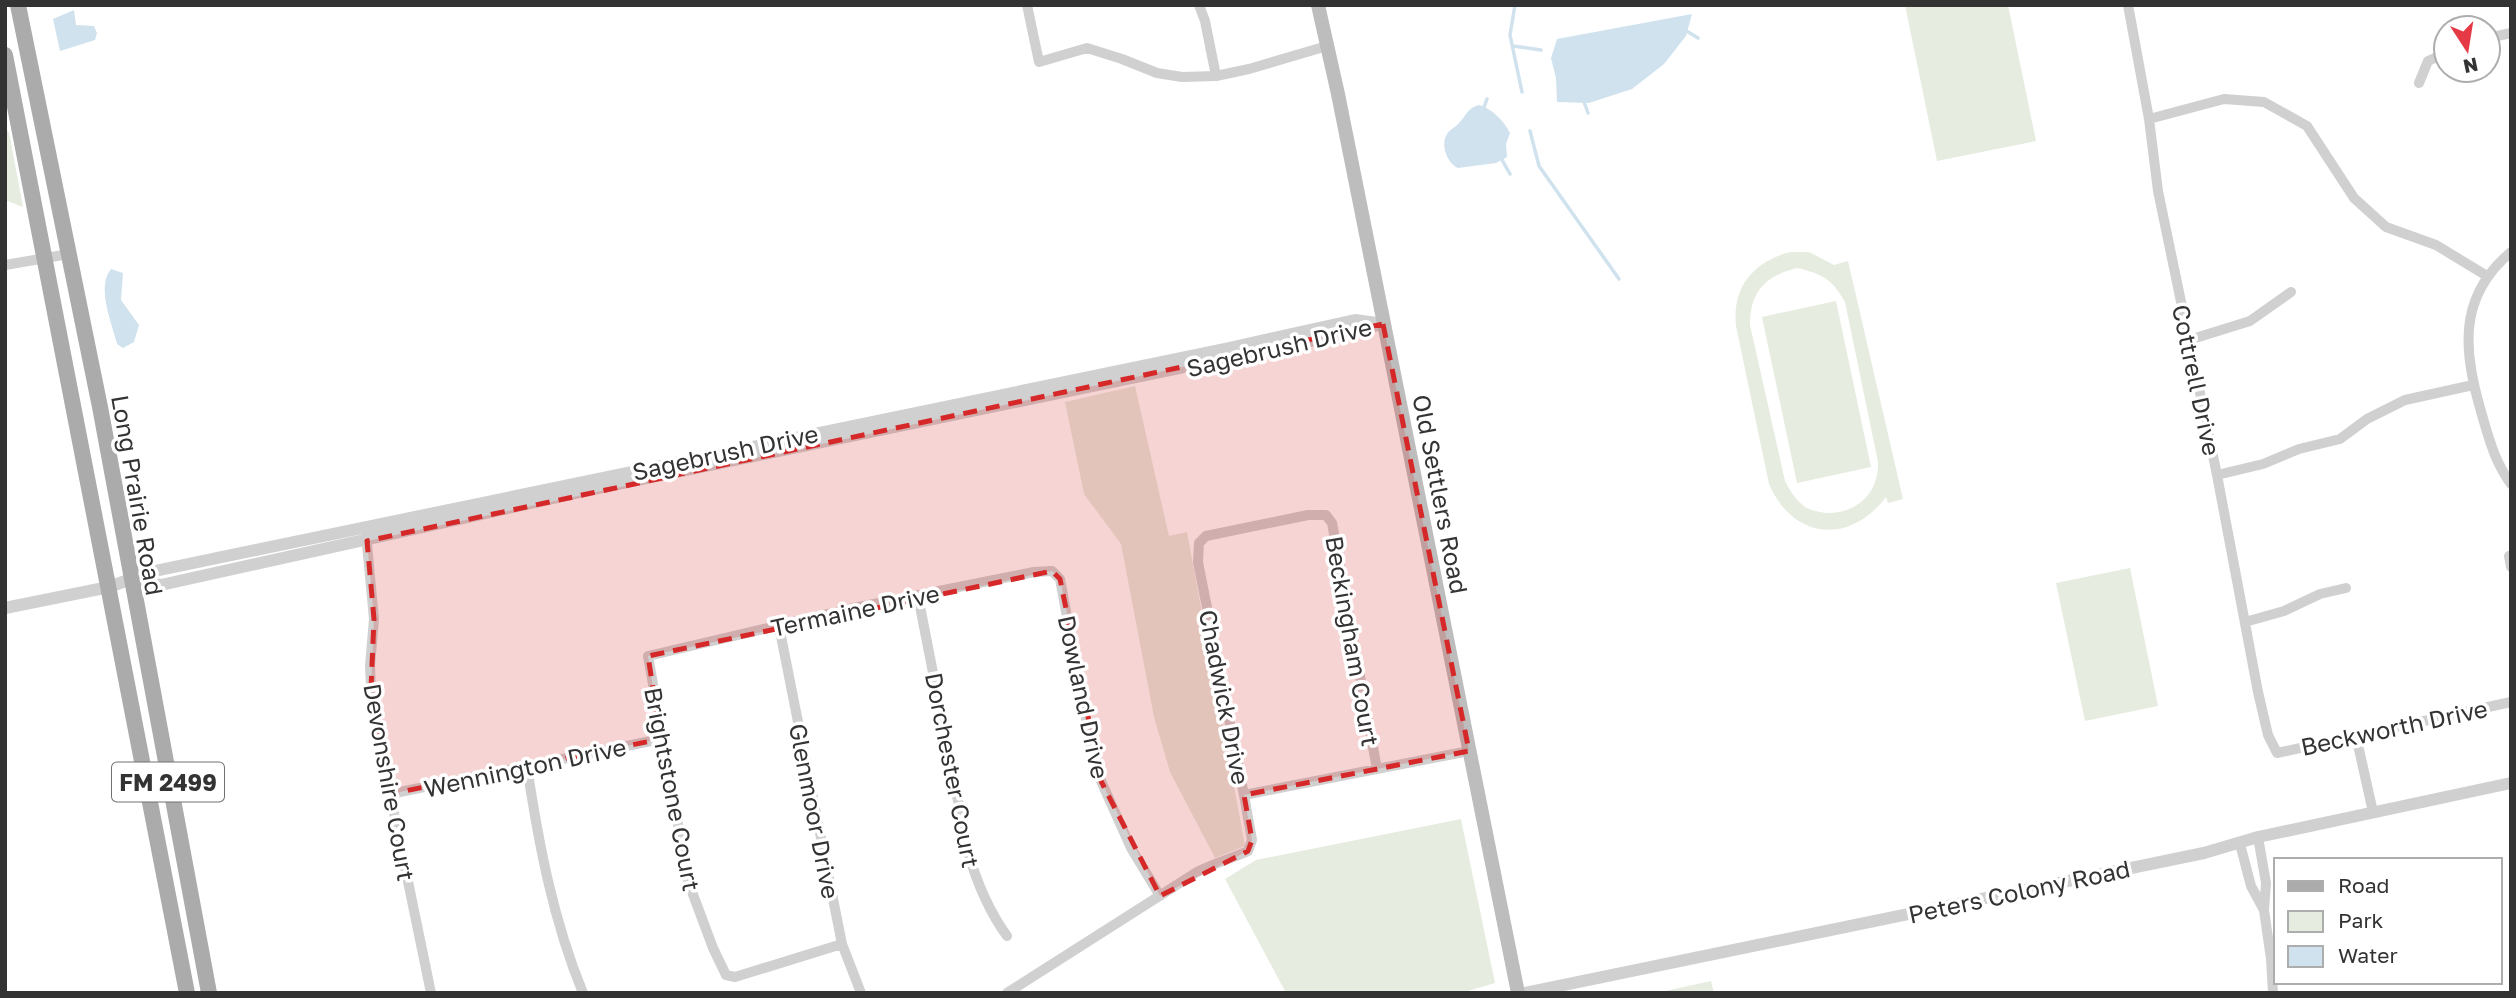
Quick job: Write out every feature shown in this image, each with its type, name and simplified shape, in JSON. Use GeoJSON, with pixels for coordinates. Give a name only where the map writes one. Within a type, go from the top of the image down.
{"type":"FeatureCollection","features":[{"type":"Feature","properties":{"kind":"main road","name":"Long Prairie Road"},"geometry":{"type":"LineString","coordinates":[[18,5],[100,407],[130,581],[209,993]]}},
{"type":"Feature","properties":{"kind":"main road","name":"Old Settlers Road"},"geometry":{"type":"LineString","coordinates":[[1318,5],[1518,993]]}},
{"type":"Feature","properties":{"kind":"main road","name":"Long Prairie Road"},"geometry":{"type":"LineString","coordinates":[[5,55],[187,993]]}},
{"type":"Feature","properties":{"kind":"main road"},"geometry":{"type":"LineString","coordinates":[[164,873],[185,871]]}},
{"type":"Feature","properties":{"kind":"street"},"geometry":{"type":"LineString","coordinates":[[1027,5],[1039,62],[1087,48],[1157,73],[1216,76],[1327,46]]}},
{"type":"Feature","properties":{"kind":"street"},"geometry":{"type":"LineString","coordinates":[[1199,5],[1205,21],[1216,76]]}},
{"type":"Feature","properties":{"kind":"street","name":"Cottrell Drive"},"geometry":{"type":"LineString","coordinates":[[2129,5],[2149,119],[2158,191],[2268,735],[2277,753]]}},
{"type":"Feature","properties":{"kind":"street"},"geometry":{"type":"LineString","coordinates":[[2419,83],[2428,61],[2432,59]]}},
{"type":"Feature","properties":{"kind":"street"},"geometry":{"type":"LineString","coordinates":[[2149,119],[2224,99],[2264,102],[2307,126],[2354,198],[2386,227],[2436,245],[2487,276]]}},
{"type":"Feature","properties":{"kind":"street"},"geometry":{"type":"LineString","coordinates":[[2511,253],[2487,276],[2478,291],[2467,336],[2473,385],[2497,465],[2511,484]]}},
{"type":"Feature","properties":{"kind":"street"},"geometry":{"type":"LineString","coordinates":[[5,265],[69,254]]}},
{"type":"Feature","properties":{"kind":"street"},"geometry":{"type":"LineString","coordinates":[[2189,340],[2249,321],[2291,292]]}},
{"type":"Feature","properties":{"kind":"street","name":"Sagebrush Drive"},"geometry":{"type":"LineString","coordinates":[[130,581],[161,585],[973,407],[1355,320],[1383,324]]}},
{"type":"Feature","properties":{"kind":"street"},"geometry":{"type":"LineString","coordinates":[[2217,475],[2263,464],[2299,450],[2340,439],[2367,419],[2405,400],[2473,385]]}},
{"type":"Feature","properties":{"kind":"street","name":"Sagebrush Drive"},"geometry":{"type":"LineString","coordinates":[[5,608],[109,587],[151,572],[366,527],[973,407]]}},
{"type":"Feature","properties":{"kind":"street","name":"Beckingham Court"},"geometry":{"type":"LineString","coordinates":[[1199,543],[1206,536],[1308,515],[1326,515],[1332,523],[1377,769]]}},
{"type":"Feature","properties":{"kind":"street","name":"Devonshire Court"},"geometry":{"type":"LineString","coordinates":[[366,527],[374,619],[370,666],[372,688],[390,794],[432,993]]}},
{"type":"Feature","properties":{"kind":"street"},"geometry":{"type":"LineString","coordinates":[[255,565],[254,560],[258,556],[297,543]]}},
{"type":"Feature","properties":{"kind":"street","name":"Chadwick Drive"},"geometry":{"type":"LineString","coordinates":[[1160,896],[1217,862],[1232,859],[1248,851],[1252,840],[1198,562],[1199,543]]}},
{"type":"Feature","properties":{"kind":"street","name":"Termaine Drive"},"geometry":{"type":"LineString","coordinates":[[659,653],[918,596],[1034,572],[1052,571]]}},
{"type":"Feature","properties":{"kind":"street","name":"Dowland Drive"},"geometry":{"type":"LineString","coordinates":[[1052,571],[1060,579],[1091,746],[1101,781],[1131,848],[1160,896]]}},
{"type":"Feature","properties":{"kind":"street"},"geometry":{"type":"LineString","coordinates":[[2245,622],[2284,611],[2320,594],[2346,587]]}},
{"type":"Feature","properties":{"kind":"street","name":"Dorchester Court"},"geometry":{"type":"LineString","coordinates":[[918,596],[968,852],[986,903],[1007,936]]}},
{"type":"Feature","properties":{"kind":"street","name":"Glenmoor Drive"},"geometry":{"type":"LineString","coordinates":[[779,626],[842,944],[861,993]]}},
{"type":"Feature","properties":{"kind":"street","name":"Brightstone Court"},"geometry":{"type":"LineString","coordinates":[[659,653],[648,656],[688,881],[726,975],[735,976],[842,944]]}},
{"type":"Feature","properties":{"kind":"street","name":"Beckworth Drive"},"geometry":{"type":"LineString","coordinates":[[2277,753],[2511,702]]}},
{"type":"Feature","properties":{"kind":"street"},"geometry":{"type":"LineString","coordinates":[[2356,736],[2373,812]]}},
{"type":"Feature","properties":{"kind":"street","name":"Wennington Drive"},"geometry":{"type":"LineString","coordinates":[[390,794],[661,738]]}},
{"type":"Feature","properties":{"kind":"street"},"geometry":{"type":"LineString","coordinates":[[1244,795],[1469,751]]}},
{"type":"Feature","properties":{"kind":"street"},"geometry":{"type":"LineString","coordinates":[[527,767],[550,893],[566,951],[583,993]]}},
{"type":"Feature","properties":{"kind":"street","name":"Peters Colony Road"},"geometry":{"type":"LineString","coordinates":[[1525,993],[2017,892],[2511,783]]}},
{"type":"Feature","properties":{"kind":"street"},"geometry":{"type":"LineString","coordinates":[[2258,837],[2266,883],[2264,910],[2273,993]]}},
{"type":"Feature","properties":{"kind":"street"},"geometry":{"type":"LineString","coordinates":[[2241,844],[2251,886],[2264,910]]}},
{"type":"Feature","properties":{"kind":"street"},"geometry":{"type":"LineString","coordinates":[[1007,993],[1160,896]]}},
{"type":"Feature","properties":{"kind":"highlighted area"},"geometry":{"type":"Polygon","coordinates":[[[1383,324],[1469,751],[1244,795],[1252,840],[1248,851],[1160,896],[1101,781],[1060,579],[1052,571],[648,656],[661,739],[390,794],[371,688],[374,619],[367,541],[1383,324]]]}},
{"type":"Feature","properties":{"kind":"green space"},"geometry":{"type":"Polygon","coordinates":[[[1905,5],[2008,5],[2036,141],[1937,161],[1905,5]]]}},
{"type":"Feature","properties":{"kind":"green space"},"geometry":{"type":"Polygon","coordinates":[[[5,130],[9,132],[23,207],[5,200],[5,130]]]}},
{"type":"Feature","properties":{"kind":"green space"},"geometry":{"type":"Polygon","coordinates":[[[1790,252],[1809,252],[1834,265],[1848,261],[1903,499],[1888,503],[1886,497],[1872,513],[1839,529],[1823,530],[1792,516],[1779,503],[1769,484],[1736,326],[1736,312],[1738,299],[1748,278],[1765,262],[1790,252]],[[1797,268],[1786,271],[1762,287],[1753,303],[1750,325],[1785,481],[1793,495],[1805,507],[1826,513],[1837,512],[1857,505],[1870,492],[1875,483],[1878,462],[1845,302],[1831,283],[1797,268]]]}},
{"type":"Feature","properties":{"kind":"green space"},"geometry":{"type":"Polygon","coordinates":[[[1836,301],[1871,467],[1797,483],[1762,317],[1836,301]]]}},
{"type":"Feature","properties":{"kind":"green space"},"geometry":{"type":"Polygon","coordinates":[[[1135,386],[1169,536],[1187,532],[1245,846],[1215,858],[1170,772],[1154,717],[1121,544],[1084,494],[1065,402],[1135,386]]]}},
{"type":"Feature","properties":{"kind":"green space"},"geometry":{"type":"Polygon","coordinates":[[[2130,568],[2158,706],[2085,721],[2056,583],[2130,568]]]}},
{"type":"Feature","properties":{"kind":"green space"},"geometry":{"type":"Polygon","coordinates":[[[1461,819],[1495,983],[1461,993],[1286,993],[1225,879],[1256,860],[1461,819]]]}},
{"type":"Feature","properties":{"kind":"green space"},"geometry":{"type":"Polygon","coordinates":[[[1711,981],[1714,993],[1656,993],[1711,981]]]}},
{"type":"Feature","properties":{"kind":"water"},"geometry":{"type":"Polygon","coordinates":[[[74,10],[76,25],[94,26],[97,33],[95,40],[60,51],[53,19],[74,10]]]}},
{"type":"Feature","properties":{"kind":"water"},"geometry":{"type":"Polygon","coordinates":[[[1692,14],[1686,36],[1664,64],[1632,89],[1589,103],[1557,102],[1556,78],[1551,58],[1557,39],[1692,14]]]}},
{"type":"Feature","properties":{"kind":"water"},"geometry":{"type":"Polygon","coordinates":[[[1479,105],[1493,112],[1508,129],[1510,133],[1506,144],[1507,157],[1496,163],[1458,168],[1446,153],[1445,138],[1470,110],[1479,105]]]}},
{"type":"Feature","properties":{"kind":"water"},"geometry":{"type":"Polygon","coordinates":[[[111,269],[123,273],[121,300],[139,325],[134,342],[123,348],[117,344],[106,306],[105,286],[111,269]]]}},
{"type":"Feature","properties":{"kind":"waterway"},"geometry":{"type":"LineString","coordinates":[[1515,5],[1510,35],[1522,92]]}},
{"type":"Feature","properties":{"kind":"waterway"},"geometry":{"type":"LineString","coordinates":[[1685,30],[1698,38]]}},
{"type":"Feature","properties":{"kind":"waterway"},"geometry":{"type":"LineString","coordinates":[[1513,46],[1541,50]]}},
{"type":"Feature","properties":{"kind":"waterway"},"geometry":{"type":"LineString","coordinates":[[1483,110],[1487,99]]}},
{"type":"Feature","properties":{"kind":"waterway"},"geometry":{"type":"LineString","coordinates":[[1583,99],[1588,113]]}},
{"type":"Feature","properties":{"kind":"waterway"},"geometry":{"type":"LineString","coordinates":[[1530,131],[1539,166],[1619,279]]}},
{"type":"Feature","properties":{"kind":"waterway"},"geometry":{"type":"LineString","coordinates":[[1501,158],[1510,174]]}}]}
